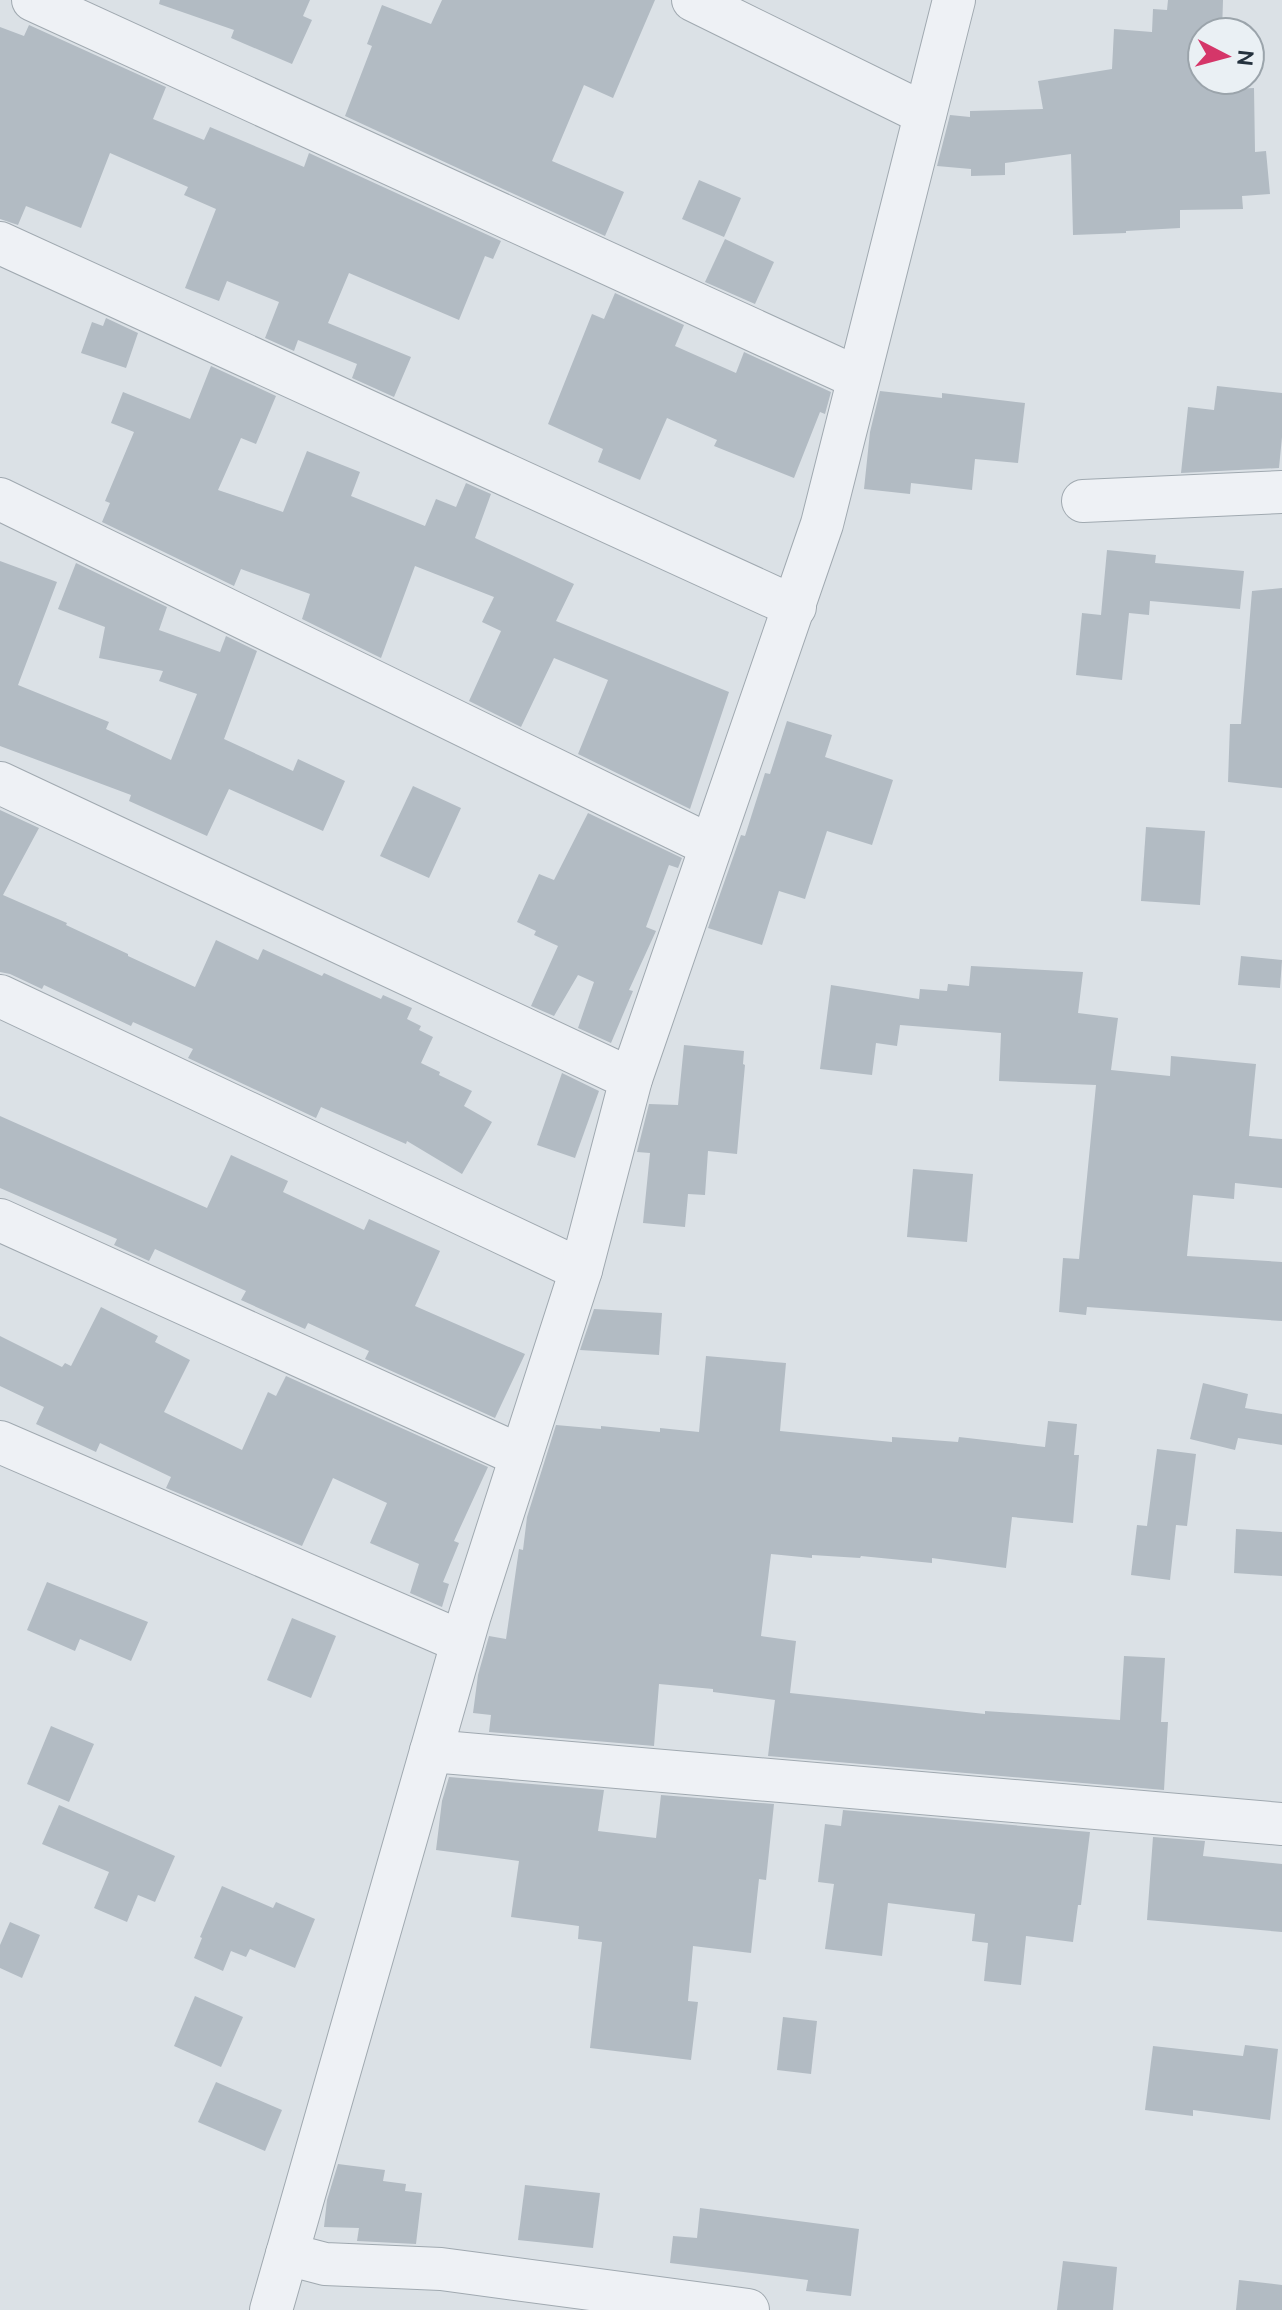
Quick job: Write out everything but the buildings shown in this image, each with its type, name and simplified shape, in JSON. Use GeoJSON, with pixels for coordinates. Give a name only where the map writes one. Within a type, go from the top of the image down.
{"type":"FeatureCollection","features":[{"type":"Feature","properties":{"kind":"street"},"geometry":{"type":"LineString","coordinates":[[33,0],[858,378]]}},
{"type":"Feature","properties":{"kind":"street"},"geometry":{"type":"LineString","coordinates":[[693,0],[925,114]]}},
{"type":"Feature","properties":{"kind":"street"},"geometry":{"type":"LineString","coordinates":[[271,2310],[462,1642],[581,1270],[631,1079],[822,524],[954,0]]}},
{"type":"Feature","properties":{"kind":"street"},"geometry":{"type":"LineString","coordinates":[[0,243],[795,607]]}},
{"type":"Feature","properties":{"kind":"street"},"geometry":{"type":"LineString","coordinates":[[1083,501],[1282,492]]}},
{"type":"Feature","properties":{"kind":"street"},"geometry":{"type":"LineString","coordinates":[[0,499],[711,846]]}},
{"type":"Feature","properties":{"kind":"street"},"geometry":{"type":"LineString","coordinates":[[0,783],[631,1079]]}},
{"type":"Feature","properties":{"kind":"street"},"geometry":{"type":"LineString","coordinates":[[0,996],[581,1270]]}},
{"type":"Feature","properties":{"kind":"street"},"geometry":{"type":"LineString","coordinates":[[0,1220],[521,1456]]}},
{"type":"Feature","properties":{"kind":"street"},"geometry":{"type":"LineString","coordinates":[[0,1442],[462,1642]]}},
{"type":"Feature","properties":{"kind":"street"},"geometry":{"type":"LineString","coordinates":[[431,1751],[1282,1824]]}},
{"type":"Feature","properties":{"kind":"street"},"geometry":{"type":"LineString","coordinates":[[287,2254],[325,2264],[441,2269],[748,2310]]}}]}
